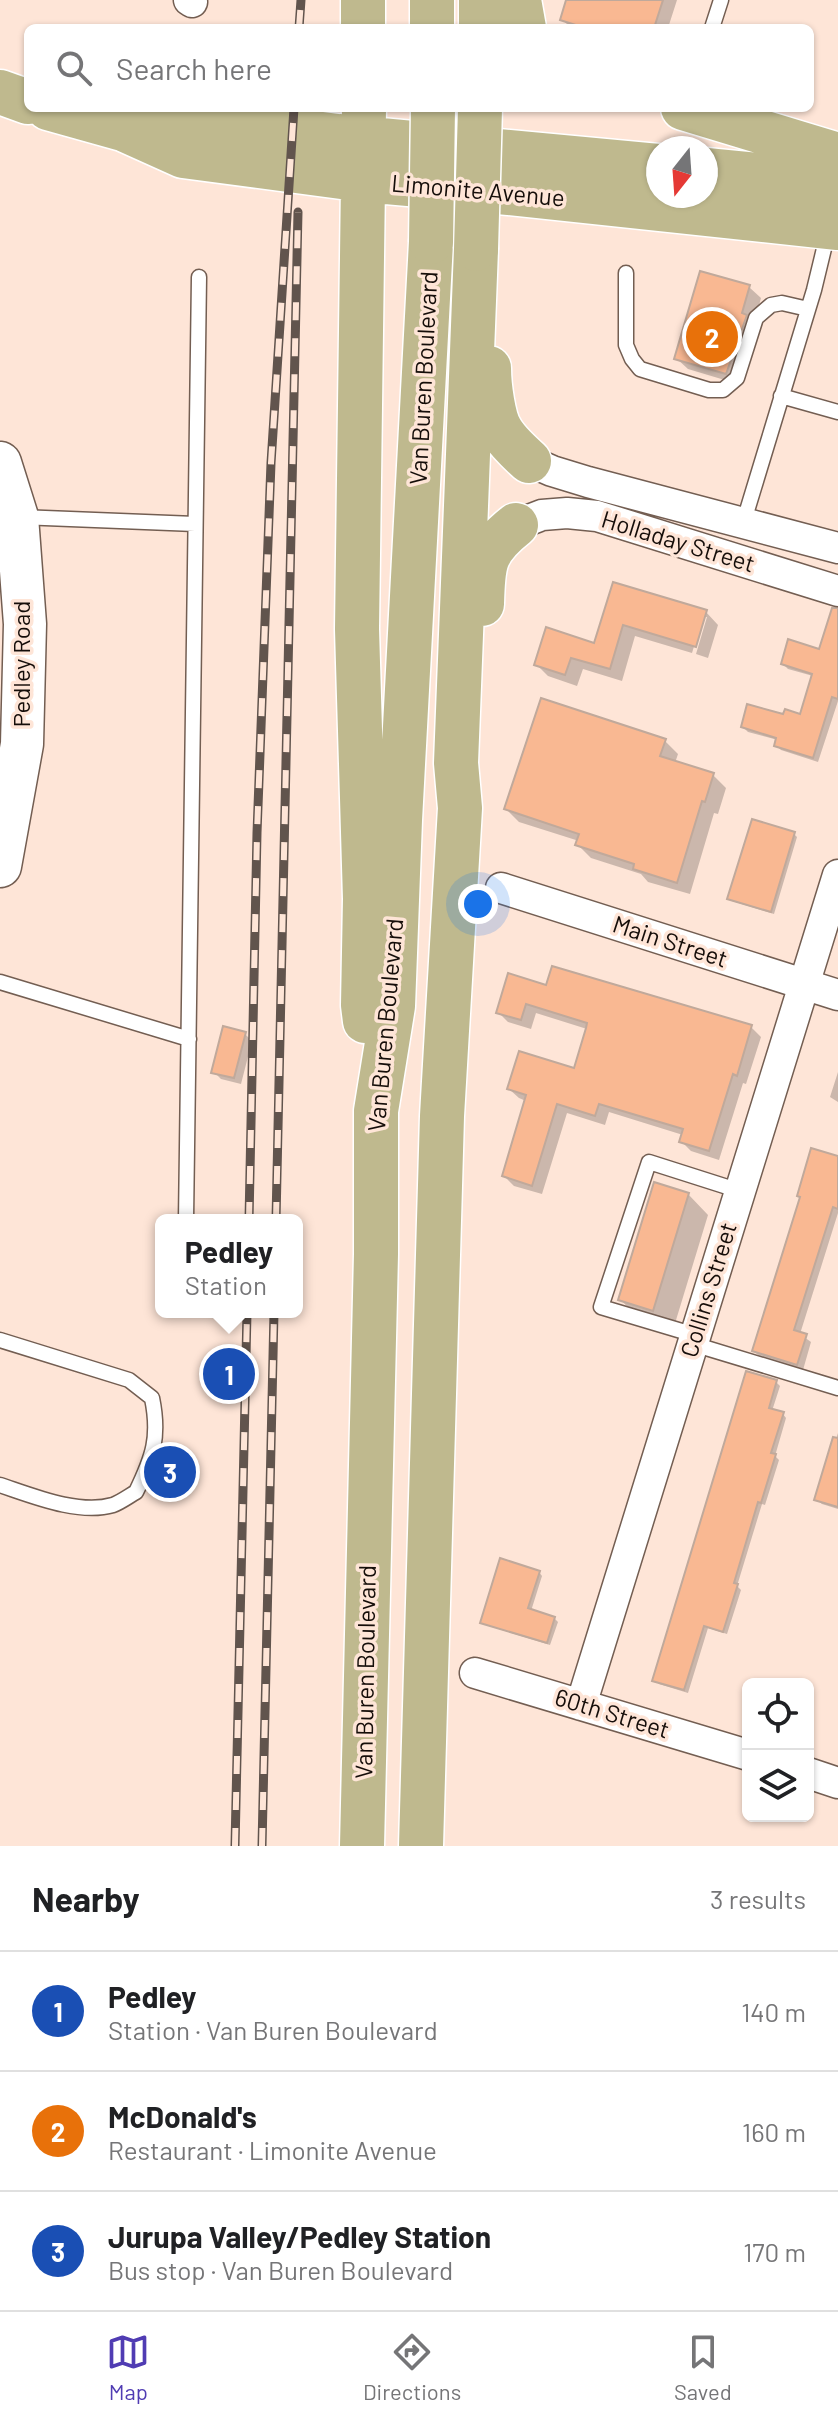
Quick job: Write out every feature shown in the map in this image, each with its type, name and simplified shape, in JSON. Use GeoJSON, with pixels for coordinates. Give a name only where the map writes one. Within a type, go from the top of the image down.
{"type":"FeatureCollection","features":[{"type":"Feature","properties":{"kind":"main road"},"geometry":{"type":"LineString","coordinates":[[363,0],[363,24]]}},
{"type":"Feature","properties":{"kind":"main road"},"geometry":{"type":"LineString","coordinates":[[432,0],[432,24]]}},
{"type":"Feature","properties":{"kind":"main road"},"geometry":{"type":"LineString","coordinates":[[481,0],[481,24]]}},
{"type":"Feature","properties":{"kind":"main road"},"geometry":{"type":"LineString","coordinates":[[519,0],[523,24]]}},
{"type":"Feature","properties":{"kind":"main road"},"geometry":{"type":"LineString","coordinates":[[0,92],[24,101]]}},
{"type":"Feature","properties":{"kind":"main road","name":"Limonite Avenue"},"geometry":{"type":"LineString","coordinates":[[62,112],[123,129],[183,156],[364,142],[646,165]]}},
{"type":"Feature","properties":{"kind":"main road","name":"Van Buren Boulevard"},"geometry":{"type":"LineString","coordinates":[[362,1846],[376,1254],[376,1111],[393,1006],[431,242],[433,112]]}},
{"type":"Feature","properties":{"kind":"main road","name":"Van Buren Boulevard"},"geometry":{"type":"LineString","coordinates":[[421,1846],[442,1116],[460,808],[456,733],[480,112]]}},
{"type":"Feature","properties":{"kind":"main road"},"geometry":{"type":"LineString","coordinates":[[696,112],[838,155]]}},
{"type":"Feature","properties":{"kind":"main road"},"geometry":{"type":"LineString","coordinates":[[364,142],[357,629],[365,899],[363,1005],[376,1111]]}},
{"type":"Feature","properties":{"kind":"main road","name":"Limonite Avenue"},"geometry":{"type":"LineString","coordinates":[[364,142],[509,193],[835,215]]}},
{"type":"Feature","properties":{"kind":"main road"},"geometry":{"type":"LineString","coordinates":[[718,171],[757,175],[835,215]]}},
{"type":"Feature","properties":{"kind":"main road"},"geometry":{"type":"LineString","coordinates":[[476,249],[492,294],[489,382],[499,429],[529,461]]}},
{"type":"Feature","properties":{"kind":"main road"},"geometry":{"type":"LineString","coordinates":[[460,808],[475,762],[483,566],[498,540],[516,525]]}},
{"type":"Feature","properties":{"kind":"street","name":"Holladay Street"},"geometry":{"type":"LineString","coordinates":[[529,461],[588,482],[838,548]]}},
{"type":"Feature","properties":{"kind":"street","name":"Pedley Road"},"geometry":{"type":"LineString","coordinates":[[0,463],[17,517],[25,624],[22,744],[9,764],[0,866]]}},
{"type":"Feature","properties":{"kind":"street","name":"Holladay Street"},"geometry":{"type":"LineString","coordinates":[[516,525],[542,515],[567,513],[597,516],[838,591]]}},
{"type":"Feature","properties":{"kind":"street","name":"Collins Street"},"geometry":{"type":"LineString","coordinates":[[581,1705],[838,875]]}},
{"type":"Feature","properties":{"kind":"street","name":"Main Street"},"geometry":{"type":"LineString","coordinates":[[501,888],[838,995]]}},
{"type":"Feature","properties":{"kind":"street","name":"60th Street"},"geometry":{"type":"LineString","coordinates":[[475,1673],[742,1753]]}},
{"type":"Feature","properties":{"kind":"street"},"geometry":{"type":"LineString","coordinates":[[814,1775],[838,1783]]}},
{"type":"Feature","properties":{"kind":"lane"},"geometry":{"type":"LineString","coordinates":[[713,24],[721,0]]}},
{"type":"Feature","properties":{"kind":"lane"},"geometry":{"type":"LineString","coordinates":[[743,524],[835,215]]}},
{"type":"Feature","properties":{"kind":"lane"},"geometry":{"type":"LineString","coordinates":[[626,273],[626,345],[632,359],[640,369],[709,390],[723,390],[737,378],[756,318],[771,305],[782,303],[808,309]]}},
{"type":"Feature","properties":{"kind":"lane"},"geometry":{"type":"LineString","coordinates":[[186,1214],[199,277]]}},
{"type":"Feature","properties":{"kind":"lane"},"geometry":{"type":"LineString","coordinates":[[781,396],[838,412]]}},
{"type":"Feature","properties":{"kind":"lane"},"geometry":{"type":"LineString","coordinates":[[17,517],[195,524]]}},
{"type":"Feature","properties":{"kind":"lane"},"geometry":{"type":"LineString","coordinates":[[0,982],[189,1039]]}},
{"type":"Feature","properties":{"kind":"lane"},"geometry":{"type":"LineString","coordinates":[[740,1191],[649,1162],[601,1307],[838,1388]]}},
{"type":"Feature","properties":{"kind":"lane"},"geometry":{"type":"LineString","coordinates":[[0,1340],[129,1380],[152,1398],[156,1440],[136,1492],[113,1505],[59,1504],[0,1485]]}},
{"type":"Feature","properties":{"kind":"building"},"geometry":{"type":"Polygon","coordinates":[[[566,0],[663,0],[655,24],[572,24],[560,20],[566,0]]]}},
{"type":"Feature","properties":{"kind":"building"},"geometry":{"type":"Polygon","coordinates":[[[700,271],[750,285],[742,313],[747,315],[726,374],[674,359],[700,271]]]}},
{"type":"Feature","properties":{"kind":"building"},"geometry":{"type":"Polygon","coordinates":[[[613,582],[707,610],[696,647],[623,625],[610,669],[571,658],[565,675],[534,665],[546,627],[594,643],[613,582]]]}},
{"type":"Feature","properties":{"kind":"building"},"geometry":{"type":"Polygon","coordinates":[[[832,608],[838,608],[838,699],[832,697],[813,758],[774,746],[776,738],[741,727],[747,704],[783,714],[785,709],[800,714],[812,674],[781,664],[788,639],[819,649],[832,608]]]}},
{"type":"Feature","properties":{"kind":"building"},"geometry":{"type":"Polygon","coordinates":[[[541,698],[666,739],[660,756],[714,773],[705,802],[702,801],[677,883],[633,869],[634,864],[575,845],[579,834],[504,809],[541,698]]]}},
{"type":"Feature","properties":{"kind":"building"},"geometry":{"type":"Polygon","coordinates":[[[752,819],[795,832],[771,912],[727,899],[752,819]]]}},
{"type":"Feature","properties":{"kind":"building"},"geometry":{"type":"Polygon","coordinates":[[[552,966],[752,1025],[709,1151],[679,1142],[683,1129],[599,1104],[595,1116],[557,1104],[532,1186],[502,1176],[526,1095],[507,1089],[519,1051],[574,1068],[586,1028],[587,1023],[526,1004],[521,1020],[496,1013],[508,973],[546,985],[552,966]]]}},
{"type":"Feature","properties":{"kind":"building"},"geometry":{"type":"Polygon","coordinates":[[[223,1026],[246,1032],[234,1078],[211,1073],[223,1026]]]}},
{"type":"Feature","properties":{"kind":"building"},"geometry":{"type":"Polygon","coordinates":[[[811,1148],[838,1156],[838,1209],[833,1207],[794,1330],[807,1334],[797,1365],[752,1351],[800,1197],[797,1196],[811,1148]]]}},
{"type":"Feature","properties":{"kind":"building"},"geometry":{"type":"Polygon","coordinates":[[[654,1182],[689,1193],[653,1311],[618,1300],[654,1182]]]}},
{"type":"Feature","properties":{"kind":"building"},"geometry":{"type":"Polygon","coordinates":[[[746,1371],[777,1380],[769,1408],[784,1412],[771,1453],[776,1454],[761,1503],[758,1502],[723,1632],[704,1626],[684,1690],[652,1681],[746,1371]]]}},
{"type":"Feature","properties":{"kind":"building"},"geometry":{"type":"Polygon","coordinates":[[[833,1437],[838,1438],[838,1507],[814,1500],[833,1437]]]}},
{"type":"Feature","properties":{"kind":"building"},"geometry":{"type":"Polygon","coordinates":[[[500,1558],[540,1571],[528,1608],[555,1617],[547,1643],[480,1623],[500,1558]]]}},
{"type":"Feature","properties":{"kind":"railway"},"geometry":{"type":"LineString","coordinates":[[299,24],[301,0]]}},
{"type":"Feature","properties":{"kind":"railway"},"geometry":{"type":"LineString","coordinates":[[249,1214],[257,833],[271,463],[294,112]]}},
{"type":"Feature","properties":{"kind":"railway"},"geometry":{"type":"LineString","coordinates":[[276,1214],[298,212]]}},
{"type":"Feature","properties":{"kind":"railway"},"geometry":{"type":"LineString","coordinates":[[235,1846],[247,1318]]}},
{"type":"Feature","properties":{"kind":"railway"},"geometry":{"type":"LineString","coordinates":[[262,1846],[274,1318]]}},
{"type":"Feature","properties":{"kind":"place","name":"McDonald's"},"geometry":{"type":"Point","coordinates":[712,337]}},
{"type":"Feature","properties":{"kind":"place","name":"Pedley"},"geometry":{"type":"Point","coordinates":[229,1374]}},
{"type":"Feature","properties":{"kind":"place","name":"Jurupa Valley/Pedley Station"},"geometry":{"type":"Point","coordinates":[170,1472]}}]}
